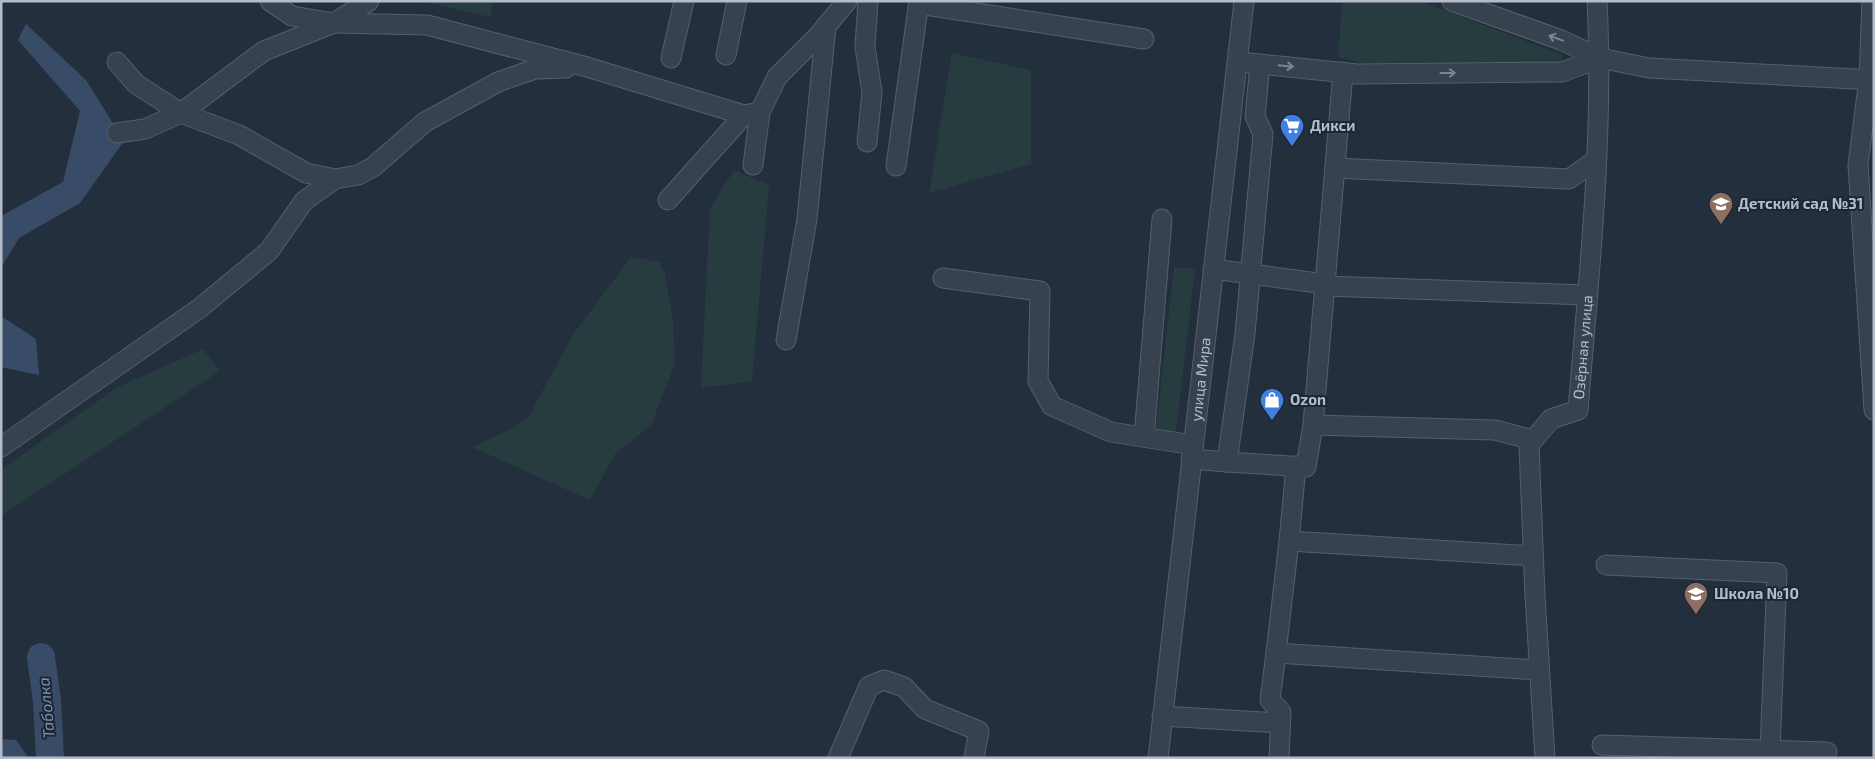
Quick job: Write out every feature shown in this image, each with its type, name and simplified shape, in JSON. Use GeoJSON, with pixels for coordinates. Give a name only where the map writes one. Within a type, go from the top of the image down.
{"type":"FeatureCollection","features":[{"type":"Feature","properties":{"kind":"street"},"geometry":{"type":"LineString","coordinates":[[270,1],[292,16],[334,23],[426,25],[587,67],[752,114]]}},
{"type":"Feature","properties":{"kind":"street"},"geometry":{"type":"LineString","coordinates":[[117,133],[145,128],[181,113],[264,51],[334,23],[369,1]]}},
{"type":"Feature","properties":{"kind":"street"},"geometry":{"type":"LineString","coordinates":[[671,58],[684,1]]}},
{"type":"Feature","properties":{"kind":"street"},"geometry":{"type":"LineString","coordinates":[[726,55],[737,1]]}},
{"type":"Feature","properties":{"kind":"street"},"geometry":{"type":"LineString","coordinates":[[668,200],[752,114],[777,77],[847,1]]}},
{"type":"Feature","properties":{"kind":"street"},"geometry":{"type":"LineString","coordinates":[[866,142],[872,92],[865,47],[868,1]]}},
{"type":"Feature","properties":{"kind":"street","name":"улица Мира"},"geometry":{"type":"LineString","coordinates":[[1158,758],[1244,1]]}},
{"type":"Feature","properties":{"kind":"street"},"geometry":{"type":"LineString","coordinates":[[1452,1],[1561,40],[1600,58],[1649,68],[1871,80]]}},
{"type":"Feature","properties":{"kind":"street","name":"Озёрная улица"},"geometry":{"type":"LineString","coordinates":[[1533,440],[1551,419],[1578,410],[1596,160],[1600,58],[1598,1]]}},
{"type":"Feature","properties":{"kind":"street"},"geometry":{"type":"LineString","coordinates":[[1872,1],[1871,80],[1858,165],[1867,202],[1874,410]]}},
{"type":"Feature","properties":{"kind":"street"},"geometry":{"type":"LineString","coordinates":[[896,166],[919,3],[1144,39]]}},
{"type":"Feature","properties":{"kind":"street"},"geometry":{"type":"LineString","coordinates":[[786,340],[807,219],[826,26]]}},
{"type":"Feature","properties":{"kind":"street"},"geometry":{"type":"LineString","coordinates":[[1237,61],[1343,72],[1562,72],[1600,58]]}},
{"type":"Feature","properties":{"kind":"street"},"geometry":{"type":"LineString","coordinates":[[117,62],[136,84],[181,113],[239,135],[306,174],[335,179],[358,175],[373,168],[425,122],[498,82],[535,69],[587,67]]}},
{"type":"Feature","properties":{"kind":"street"},"geometry":{"type":"LineString","coordinates":[[1226,462],[1245,334],[1263,134],[1255,116],[1260,64]]}},
{"type":"Feature","properties":{"kind":"street"},"geometry":{"type":"LineString","coordinates":[[943,278],[1040,291],[1038,381],[1052,406],[1111,432],[1144,437],[1226,462],[1306,467],[1313,425],[1343,72]]}},
{"type":"Feature","properties":{"kind":"street"},"geometry":{"type":"LineString","coordinates":[[752,114],[752,165]]}},
{"type":"Feature","properties":{"kind":"street"},"geometry":{"type":"LineString","coordinates":[[1335,168],[1569,179],[1596,160]]}},
{"type":"Feature","properties":{"kind":"street"},"geometry":{"type":"LineString","coordinates":[[1,447],[200,308],[269,251],[304,202],[335,179]]}},
{"type":"Feature","properties":{"kind":"street"},"geometry":{"type":"LineString","coordinates":[[1144,437],[1162,218]]}},
{"type":"Feature","properties":{"kind":"street"},"geometry":{"type":"LineString","coordinates":[[1213,269],[1325,285],[1587,294]]}},
{"type":"Feature","properties":{"kind":"street"},"geometry":{"type":"LineString","coordinates":[[1313,425],[1495,430],[1533,440],[1529,445],[1533,556],[1545,758]]}},
{"type":"Feature","properties":{"kind":"street"},"geometry":{"type":"LineString","coordinates":[[1279,758],[1281,712],[1270,700],[1296,466]]}},
{"type":"Feature","properties":{"kind":"street"},"geometry":{"type":"LineString","coordinates":[[1289,541],[1533,556]]}},
{"type":"Feature","properties":{"kind":"street"},"geometry":{"type":"LineString","coordinates":[[1606,565],[1777,573],[1770,751]]}},
{"type":"Feature","properties":{"kind":"street"},"geometry":{"type":"LineString","coordinates":[[1276,653],[1539,670]]}},
{"type":"Feature","properties":{"kind":"street"},"geometry":{"type":"LineString","coordinates":[[838,758],[869,686],[884,680],[904,687],[925,709],[979,731],[974,758]]}},
{"type":"Feature","properties":{"kind":"street"},"geometry":{"type":"LineString","coordinates":[[1162,716],[1280,723]]}},
{"type":"Feature","properties":{"kind":"street"},"geometry":{"type":"LineString","coordinates":[[1602,745],[1827,752]]}},
{"type":"Feature","properties":{"kind":"green space"},"geometry":{"type":"Polygon","coordinates":[[[420,1],[493,1],[491,17],[420,1]]]}},
{"type":"Feature","properties":{"kind":"green space"},"geometry":{"type":"Polygon","coordinates":[[[1342,1],[1420,1],[1562,55],[1562,62],[1360,63],[1338,57],[1342,1]]]}},
{"type":"Feature","properties":{"kind":"green space"},"geometry":{"type":"Polygon","coordinates":[[[952,53],[1031,70],[1031,164],[929,193],[952,53]]]}},
{"type":"Feature","properties":{"kind":"green space"},"geometry":{"type":"Polygon","coordinates":[[[734,170],[769,185],[752,381],[701,388],[710,208],[734,170]]]}},
{"type":"Feature","properties":{"kind":"green space"},"geometry":{"type":"Polygon","coordinates":[[[631,257],[660,262],[665,274],[673,320],[675,364],[651,425],[615,454],[590,500],[472,447],[510,430],[529,416],[572,336],[631,257]]]}},
{"type":"Feature","properties":{"kind":"green space"},"geometry":{"type":"Polygon","coordinates":[[[1174,267],[1195,269],[1175,440],[1155,438],[1174,267]]]}},
{"type":"Feature","properties":{"kind":"green space"},"geometry":{"type":"Polygon","coordinates":[[[203,349],[220,371],[1,516],[1,470],[116,388],[203,349]]]}},
{"type":"Feature","properties":{"kind":"water"},"geometry":{"type":"Polygon","coordinates":[[[26,24],[86,80],[124,141],[80,203],[19,238],[1,268],[1,216],[63,182],[80,111],[18,40],[26,24]]]}},
{"type":"Feature","properties":{"kind":"water"},"geometry":{"type":"Polygon","coordinates":[[[1,316],[36,339],[39,375],[1,367],[1,316]]]}},
{"type":"Feature","properties":{"kind":"water"},"geometry":{"type":"Polygon","coordinates":[[[59,689],[62,758],[38,758],[38,690],[59,689]]]}},
{"type":"Feature","properties":{"kind":"water"},"geometry":{"type":"Polygon","coordinates":[[[1,739],[16,740],[29,758],[1,758],[1,739]]]}},
{"type":"Feature","properties":{"kind":"waterway","name":"Таболка"},"geometry":{"type":"LineString","coordinates":[[41,657],[47,701],[50,758]]}},
{"type":"Feature","properties":{"kind":"place","name":"Дикси"},"geometry":{"type":"Point","coordinates":[1292,147]}},
{"type":"Feature","properties":{"kind":"place","name":"Детский сад №31"},"geometry":{"type":"Point","coordinates":[1721,225]}},
{"type":"Feature","properties":{"kind":"place","name":"Ozon"},"geometry":{"type":"Point","coordinates":[1272,421]}},
{"type":"Feature","properties":{"kind":"place","name":"Школа №10"},"geometry":{"type":"Point","coordinates":[1696,615]}}]}
